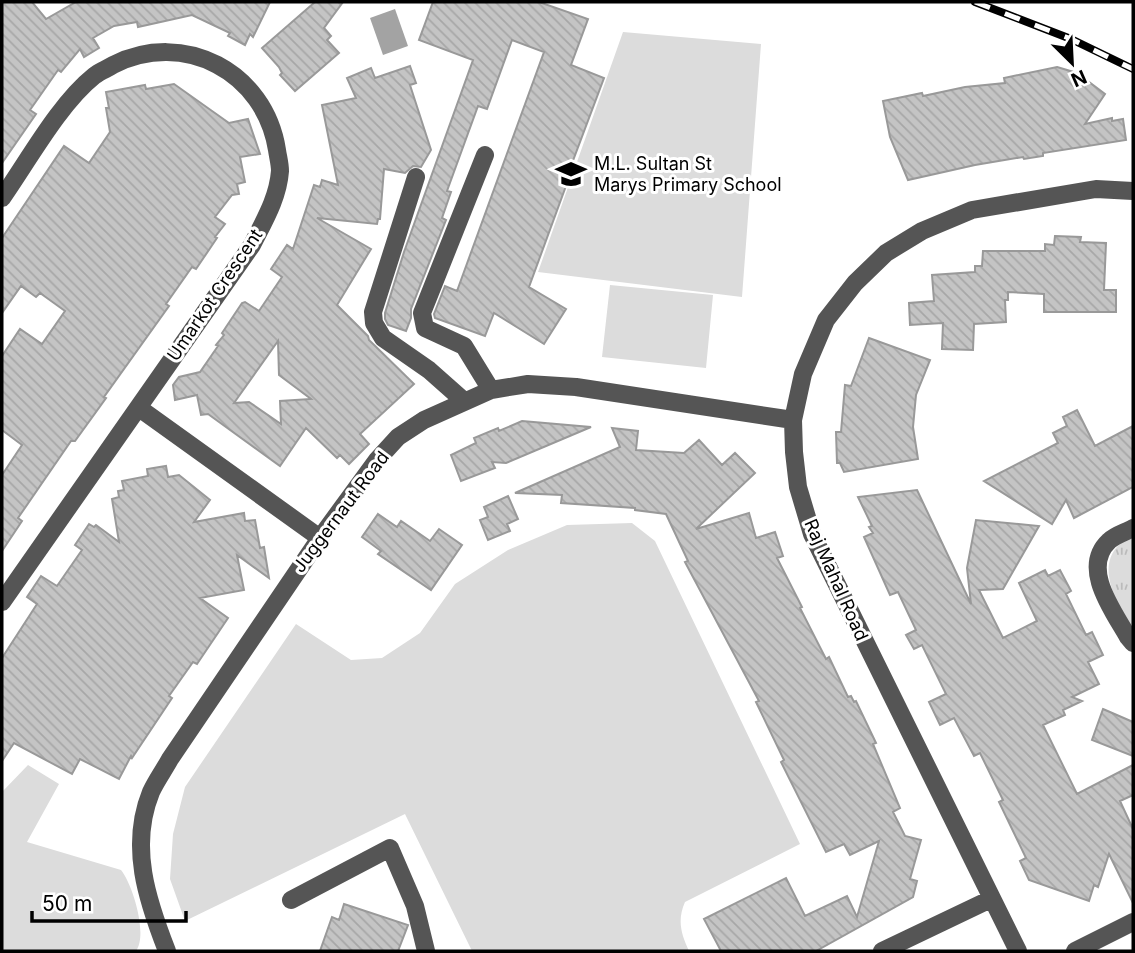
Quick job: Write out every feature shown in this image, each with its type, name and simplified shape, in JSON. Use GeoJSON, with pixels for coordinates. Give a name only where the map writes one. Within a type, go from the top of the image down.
{"type":"FeatureCollection","features":[{"type":"Feature","properties":{"kind":"street","name":"Umarkot Crescent"},"geometry":{"type":"LineString","coordinates":[[2,198],[67,103],[95,75],[128,58],[162,51],[196,55],[229,71],[257,99],[274,130],[280,170],[273,204],[252,245],[2,602]]}},
{"type":"Feature","properties":{"kind":"street"},"geometry":{"type":"LineString","coordinates":[[485,155],[422,313],[425,328],[464,346],[491,390]]}},
{"type":"Feature","properties":{"kind":"street"},"geometry":{"type":"LineString","coordinates":[[416,177],[373,312],[374,323],[383,338],[429,370],[464,401]]}},
{"type":"Feature","properties":{"kind":"street","name":"Raj Mahal Road"},"geometry":{"type":"LineString","coordinates":[[1018,951],[813,534],[798,487],[793,420],[803,374],[827,320],[855,283],[886,253],[922,231],[972,209],[1096,189],[1133,191]]}},
{"type":"Feature","properties":{"kind":"street","name":"Juggernaut Road"},"geometry":{"type":"LineString","coordinates":[[167,951],[145,888],[140,853],[142,827],[151,793],[170,759],[320,538],[377,460],[398,437],[424,420],[464,401],[491,390],[528,384],[576,387],[793,420]]}},
{"type":"Feature","properties":{"kind":"street"},"geometry":{"type":"LineString","coordinates":[[139,408],[320,538]]}},
{"type":"Feature","properties":{"kind":"street"},"geometry":{"type":"LineString","coordinates":[[1133,528],[1110,540],[1100,552],[1097,572],[1103,590],[1133,643]]}},
{"type":"Feature","properties":{"kind":"street"},"geometry":{"type":"LineString","coordinates":[[291,900],[390,848],[415,906],[426,951]]}},
{"type":"Feature","properties":{"kind":"street"},"geometry":{"type":"LineString","coordinates":[[882,951],[991,898]]}},
{"type":"Feature","properties":{"kind":"street"},"geometry":{"type":"LineString","coordinates":[[1075,951],[1133,922]]}},
{"type":"Feature","properties":{"kind":"green space"},"geometry":{"type":"Polygon","coordinates":[[[623,32],[761,44],[742,297],[538,272],[623,32]]]}},
{"type":"Feature","properties":{"kind":"green space"},"geometry":{"type":"Polygon","coordinates":[[[610,285],[713,295],[706,368],[602,357],[610,285]]]}},
{"type":"Feature","properties":{"kind":"green space"},"geometry":{"type":"Polygon","coordinates":[[[632,523],[655,541],[800,844],[685,902],[681,927],[689,951],[472,951],[405,814],[185,921],[170,879],[173,834],[185,787],[296,624],[351,660],[382,658],[420,633],[455,584],[508,550],[567,525],[632,523]]]}},
{"type":"Feature","properties":{"kind":"green space"},"geometry":{"type":"Polygon","coordinates":[[[1133,535],[1133,629],[1113,592],[1109,566],[1112,555],[1120,544],[1133,535]]]}},
{"type":"Feature","properties":{"kind":"green space"},"geometry":{"type":"Polygon","coordinates":[[[28,765],[59,784],[27,842],[121,870],[138,910],[140,934],[136,951],[2,951],[2,792],[28,765]]]}},
{"type":"Feature","properties":{"kind":"shaded area"},"geometry":{"type":"Polygon","coordinates":[[[395,9],[408,46],[383,55],[370,18],[395,9]]]}},
{"type":"Feature","properties":{"kind":"building"},"geometry":{"type":"Polygon","coordinates":[[[2,2],[32,2],[46,19],[76,2],[270,2],[253,37],[250,34],[245,45],[228,36],[230,33],[192,15],[138,27],[137,22],[114,26],[93,38],[99,48],[84,57],[80,49],[61,72],[58,70],[30,110],[36,114],[2,163],[2,2]]]}},
{"type":"Feature","properties":{"kind":"building"},"geometry":{"type":"Polygon","coordinates":[[[315,2],[343,2],[324,28],[331,36],[327,40],[339,53],[295,91],[280,75],[282,73],[279,67],[262,48],[315,2]]]}},
{"type":"Feature","properties":{"kind":"building"},"geometry":{"type":"Polygon","coordinates":[[[433,2],[539,2],[588,19],[571,65],[604,78],[529,287],[566,309],[544,344],[494,313],[485,336],[435,318],[434,314],[445,286],[457,291],[544,52],[512,40],[487,109],[478,106],[447,191],[451,192],[442,218],[446,220],[411,309],[406,331],[388,325],[385,319],[404,252],[473,60],[419,40],[433,2]]]}},
{"type":"Feature","properties":{"kind":"building"},"geometry":{"type":"Polygon","coordinates":[[[410,66],[416,83],[410,85],[431,150],[421,167],[413,166],[405,173],[384,169],[380,219],[377,224],[317,218],[371,249],[337,305],[414,384],[360,434],[369,444],[349,464],[340,455],[337,458],[306,428],[280,466],[208,414],[201,415],[197,395],[175,400],[173,385],[179,377],[200,372],[242,303],[245,302],[259,311],[282,277],[271,269],[287,245],[293,249],[314,185],[320,187],[322,180],[338,185],[322,105],[356,98],[347,78],[371,68],[375,78],[410,66]],[[278,341],[234,403],[249,402],[281,424],[280,401],[311,399],[279,375],[278,341]]]}},
{"type":"Feature","properties":{"kind":"building"},"geometry":{"type":"Polygon","coordinates":[[[1057,67],[1077,73],[1105,94],[1085,124],[1112,118],[1112,121],[1123,119],[1126,140],[1043,153],[1043,156],[975,165],[908,180],[890,137],[883,101],[922,93],[923,96],[965,87],[1005,83],[1004,78],[1057,67]]]}},
{"type":"Feature","properties":{"kind":"building"},"geometry":{"type":"Polygon","coordinates":[[[174,84],[229,123],[248,119],[260,154],[240,157],[245,182],[237,184],[239,194],[232,195],[215,217],[225,224],[215,237],[217,238],[196,269],[192,267],[166,304],[169,306],[104,397],[106,398],[75,441],[71,441],[18,518],[22,521],[2,551],[2,475],[22,445],[2,430],[2,356],[20,329],[42,344],[65,311],[40,293],[36,297],[21,286],[2,313],[2,238],[64,146],[89,163],[110,132],[106,92],[145,85],[146,89],[174,84]]]}},
{"type":"Feature","properties":{"kind":"building"},"geometry":{"type":"Polygon","coordinates":[[[1055,236],[1081,237],[1080,242],[1106,243],[1104,290],[1116,290],[1116,312],[1044,312],[1044,294],[1008,292],[1008,300],[1005,300],[1006,322],[974,324],[973,350],[942,349],[943,323],[910,325],[909,303],[934,301],[932,275],[975,272],[975,266],[982,266],[983,251],[1045,251],[1045,244],[1054,245],[1055,236]]]}},
{"type":"Feature","properties":{"kind":"building"},"geometry":{"type":"Polygon","coordinates":[[[869,338],[930,360],[916,395],[913,427],[918,459],[844,472],[840,463],[837,463],[836,432],[841,432],[845,385],[851,386],[869,338]]]}},
{"type":"Feature","properties":{"kind":"building"},"geometry":{"type":"Polygon","coordinates":[[[1077,410],[1095,446],[1133,426],[1133,487],[1074,518],[1066,500],[1052,524],[984,481],[1058,443],[1053,433],[1067,426],[1063,417],[1077,410]]]}},
{"type":"Feature","properties":{"kind":"building"},"geometry":{"type":"Polygon","coordinates":[[[522,421],[591,427],[506,463],[492,462],[495,468],[461,481],[451,455],[476,443],[474,438],[522,421]]]}},
{"type":"Feature","properties":{"kind":"building"},"geometry":{"type":"Polygon","coordinates":[[[612,428],[638,431],[636,450],[684,453],[699,440],[722,465],[735,453],[755,473],[696,529],[749,513],[756,538],[775,532],[783,556],[777,558],[802,607],[800,608],[826,659],[829,657],[848,697],[851,696],[854,702],[856,701],[876,743],[873,744],[900,808],[893,812],[905,836],[921,840],[910,879],[917,881],[913,897],[816,951],[721,951],[704,919],[786,878],[805,916],[847,896],[857,917],[879,841],[850,855],[844,844],[826,852],[781,762],[784,760],[756,702],[759,701],[685,562],[688,561],[666,514],[635,508],[561,503],[562,495],[515,493],[620,447],[612,428]]]}},
{"type":"Feature","properties":{"kind":"building"},"geometry":{"type":"Polygon","coordinates":[[[166,466],[168,477],[179,475],[210,500],[194,522],[244,513],[245,521],[255,520],[260,548],[264,547],[269,578],[237,555],[244,590],[200,598],[228,618],[197,664],[193,662],[169,696],[172,698],[132,758],[131,756],[119,779],[80,759],[72,774],[14,743],[2,761],[2,658],[37,604],[27,597],[41,576],[57,586],[82,550],[75,545],[89,524],[94,527],[96,525],[119,542],[112,499],[119,497],[118,491],[124,490],[122,481],[148,476],[147,469],[166,466]]]}},
{"type":"Feature","properties":{"kind":"building"},"geometry":{"type":"Polygon","coordinates":[[[917,490],[971,604],[967,568],[976,520],[1039,526],[1003,589],[979,590],[1003,638],[1037,621],[1019,583],[1045,570],[1048,576],[1060,570],[1071,591],[1066,594],[1086,635],[1092,632],[1103,655],[1088,662],[1099,684],[1072,697],[1082,701],[1063,710],[1065,715],[1043,725],[1077,794],[1133,765],[1133,795],[1120,801],[1133,829],[1133,903],[1109,854],[1098,887],[1094,885],[1089,901],[1029,880],[1020,861],[1026,858],[999,802],[1003,800],[980,753],[974,756],[954,718],[940,725],[929,702],[946,694],[922,645],[914,649],[906,635],[916,630],[898,592],[890,595],[864,537],[873,533],[869,527],[872,526],[858,497],[917,490]]]}},
{"type":"Feature","properties":{"kind":"building"},"geometry":{"type":"Polygon","coordinates":[[[508,496],[518,519],[507,524],[510,531],[488,540],[480,520],[488,517],[484,507],[508,496]]]}},
{"type":"Feature","properties":{"kind":"building"},"geometry":{"type":"Polygon","coordinates":[[[378,514],[397,527],[401,521],[430,541],[439,529],[462,545],[431,590],[378,554],[381,551],[362,537],[378,514]]]}},
{"type":"Feature","properties":{"kind":"building"},"geometry":{"type":"Polygon","coordinates":[[[1103,709],[1133,722],[1133,756],[1092,740],[1103,709]]]}},
{"type":"Feature","properties":{"kind":"building"},"geometry":{"type":"Polygon","coordinates":[[[344,904],[408,925],[398,951],[320,951],[332,917],[339,920],[344,904]]]}},
{"type":"Feature","properties":{"kind":"railway"},"geometry":{"type":"LineString","coordinates":[[975,2],[1071,39],[1133,69]]}},
{"type":"Feature","properties":{"kind":"place","name":"M.L. Sultan St Marys Primary School"},"geometry":{"type":"Point","coordinates":[571,174]}}]}
